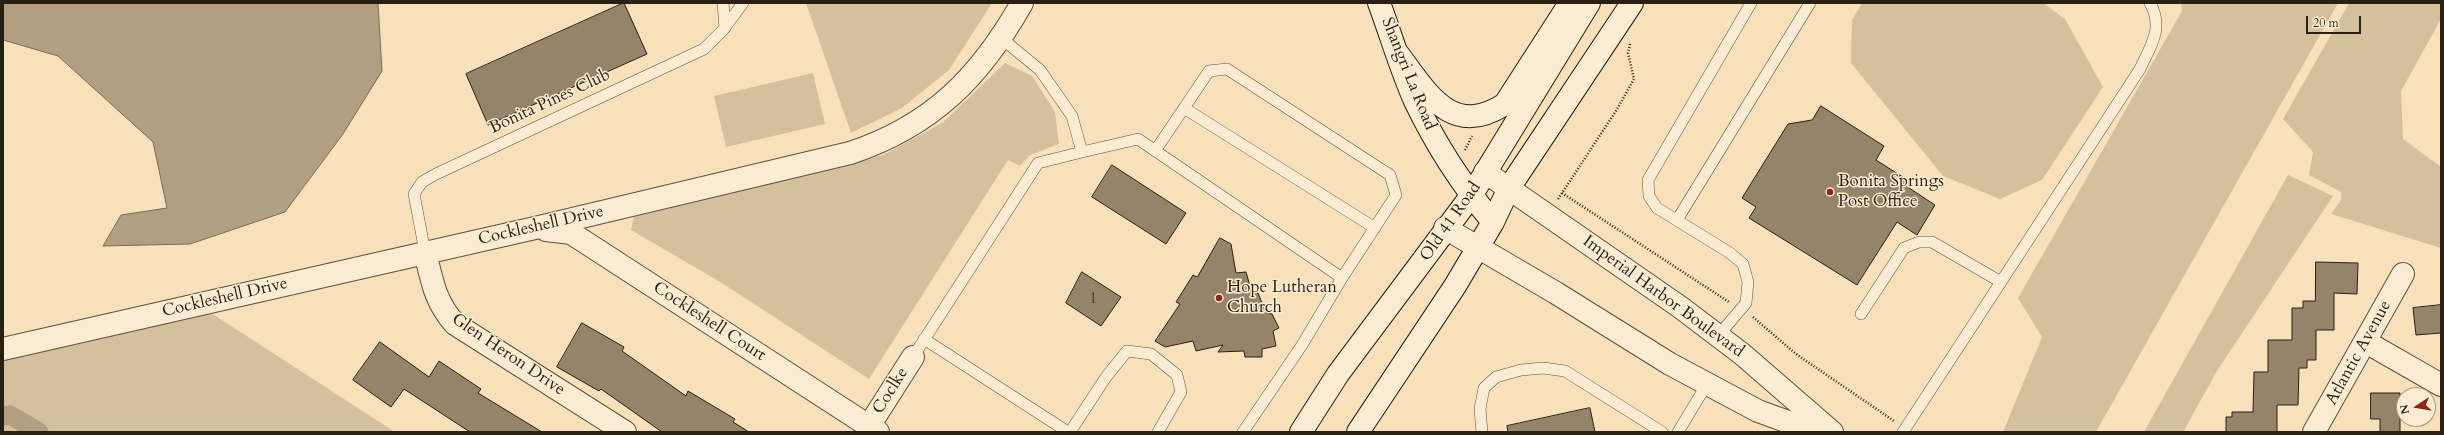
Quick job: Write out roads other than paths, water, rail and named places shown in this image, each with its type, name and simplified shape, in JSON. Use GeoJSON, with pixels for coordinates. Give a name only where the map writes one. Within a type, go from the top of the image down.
{"type":"FeatureCollection","features":[{"type":"Feature","properties":{"kind":"street","name":"Cockleshell Drive"},"geometry":{"type":"LineString","coordinates":[[3,349],[535,228],[850,153],[875,145],[920,121],[944,103],[969,80],[1001,38],[1022,3]]}},
{"type":"Feature","properties":{"kind":"street","name":"Shangri La Road"},"geometry":{"type":"LineString","coordinates":[[1380,3],[1415,100],[1438,146],[1470,196],[1494,222]]}},
{"type":"Feature","properties":{"kind":"street"},"geometry":{"type":"LineString","coordinates":[[1398,54],[1433,100],[1446,111],[1473,117],[1491,113],[1504,104],[1570,3]]}},
{"type":"Feature","properties":{"kind":"street","name":"Old 41 Road"},"geometry":{"type":"LineString","coordinates":[[1301,432],[1338,374],[1470,196],[1589,3]]}},
{"type":"Feature","properties":{"kind":"street","name":"Old 41 Road"},"geometry":{"type":"LineString","coordinates":[[1358,432],[1427,329],[1494,222],[1509,188],[1632,3]]}},
{"type":"Feature","properties":{"kind":"street","name":"Imperial Harbor Boulevard"},"geometry":{"type":"LineString","coordinates":[[1485,172],[1718,336],[1832,432]]}},
{"type":"Feature","properties":{"kind":"street","name":"Cockleshell Court"},"geometry":{"type":"LineString","coordinates":[[535,228],[571,233],[874,429]]}},
{"type":"Feature","properties":{"kind":"street"},"geometry":{"type":"LineString","coordinates":[[1445,228],[1477,249],[1513,268],[1628,339],[1707,384],[1758,411],[1816,432]]}},
{"type":"Feature","properties":{"kind":"street","name":"Glen Heron Drive"},"geometry":{"type":"LineString","coordinates":[[425,252],[434,292],[443,310],[455,324],[625,432]]}},
{"type":"Feature","properties":{"kind":"street","name":"Atlantic Avenue"},"geometry":{"type":"LineString","coordinates":[[2314,432],[2403,274]]}},
{"type":"Feature","properties":{"kind":"street"},"geometry":{"type":"LineString","coordinates":[[2366,342],[2441,385]]}},
{"type":"Feature","properties":{"kind":"street","name":"Coclke"},"geometry":{"type":"LineString","coordinates":[[874,429],[919,348]]}},
{"type":"Feature","properties":{"kind":"lane"},"geometry":{"type":"LineString","coordinates":[[723,3],[725,28]]}},
{"type":"Feature","properties":{"kind":"lane","name":"Bonita Pines Club"},"geometry":{"type":"LineString","coordinates":[[425,252],[414,194],[422,182],[436,174],[704,49],[725,28],[743,3]]}},
{"type":"Feature","properties":{"kind":"lane"},"geometry":{"type":"LineString","coordinates":[[1718,336],[1746,303],[1748,282],[1743,264],[1730,253],[1657,208],[1649,196],[1648,180],[1751,3]]}},
{"type":"Feature","properties":{"kind":"lane"},"geometry":{"type":"LineString","coordinates":[[1677,220],[1810,3]]}},
{"type":"Feature","properties":{"kind":"lane"},"geometry":{"type":"LineString","coordinates":[[1903,432],[2140,69],[2156,34],[2156,14],[2150,3]]}},
{"type":"Feature","properties":{"kind":"lane"},"geometry":{"type":"LineString","coordinates":[[1001,38],[1040,70],[1072,116],[1082,152]]}},
{"type":"Feature","properties":{"kind":"lane"},"geometry":{"type":"LineString","coordinates":[[1155,150],[1210,70],[1226,69],[1390,175],[1396,195],[1342,278],[1302,345],[1243,432]]}},
{"type":"Feature","properties":{"kind":"lane"},"geometry":{"type":"LineString","coordinates":[[1184,108],[1374,228]]}},
{"type":"Feature","properties":{"kind":"lane"},"geometry":{"type":"LineString","coordinates":[[1158,432],[1181,392],[1177,375],[1151,354],[1127,351],[1106,377],[1069,432],[919,348],[1038,163],[1138,139],[1342,278]]}},
{"type":"Feature","properties":{"kind":"lane"},"geometry":{"type":"LineString","coordinates":[[1861,314],[1904,248],[1919,242],[1932,242],[2001,282]]}},
{"type":"Feature","properties":{"kind":"lane"},"geometry":{"type":"LineString","coordinates":[[1482,432],[1480,409],[1484,388],[1496,377],[1521,370],[1543,368],[1565,371],[1662,432]]}},
{"type":"Feature","properties":{"kind":"lane"},"geometry":{"type":"LineString","coordinates":[[1678,432],[1707,384]]}},
{"type":"Feature","properties":{"kind":"waterway"},"geometry":{"type":"LineString","coordinates":[[3,416],[10,415],[39,432]]}},
{"type":"Feature","properties":{"kind":"place","name":"Bonita Springs Post Office"},"geometry":{"type":"Point","coordinates":[1830,192]}},
{"type":"Feature","properties":{"kind":"place","name":"Hope Lutheran Church"},"geometry":{"type":"Point","coordinates":[1219,298]}}]}
